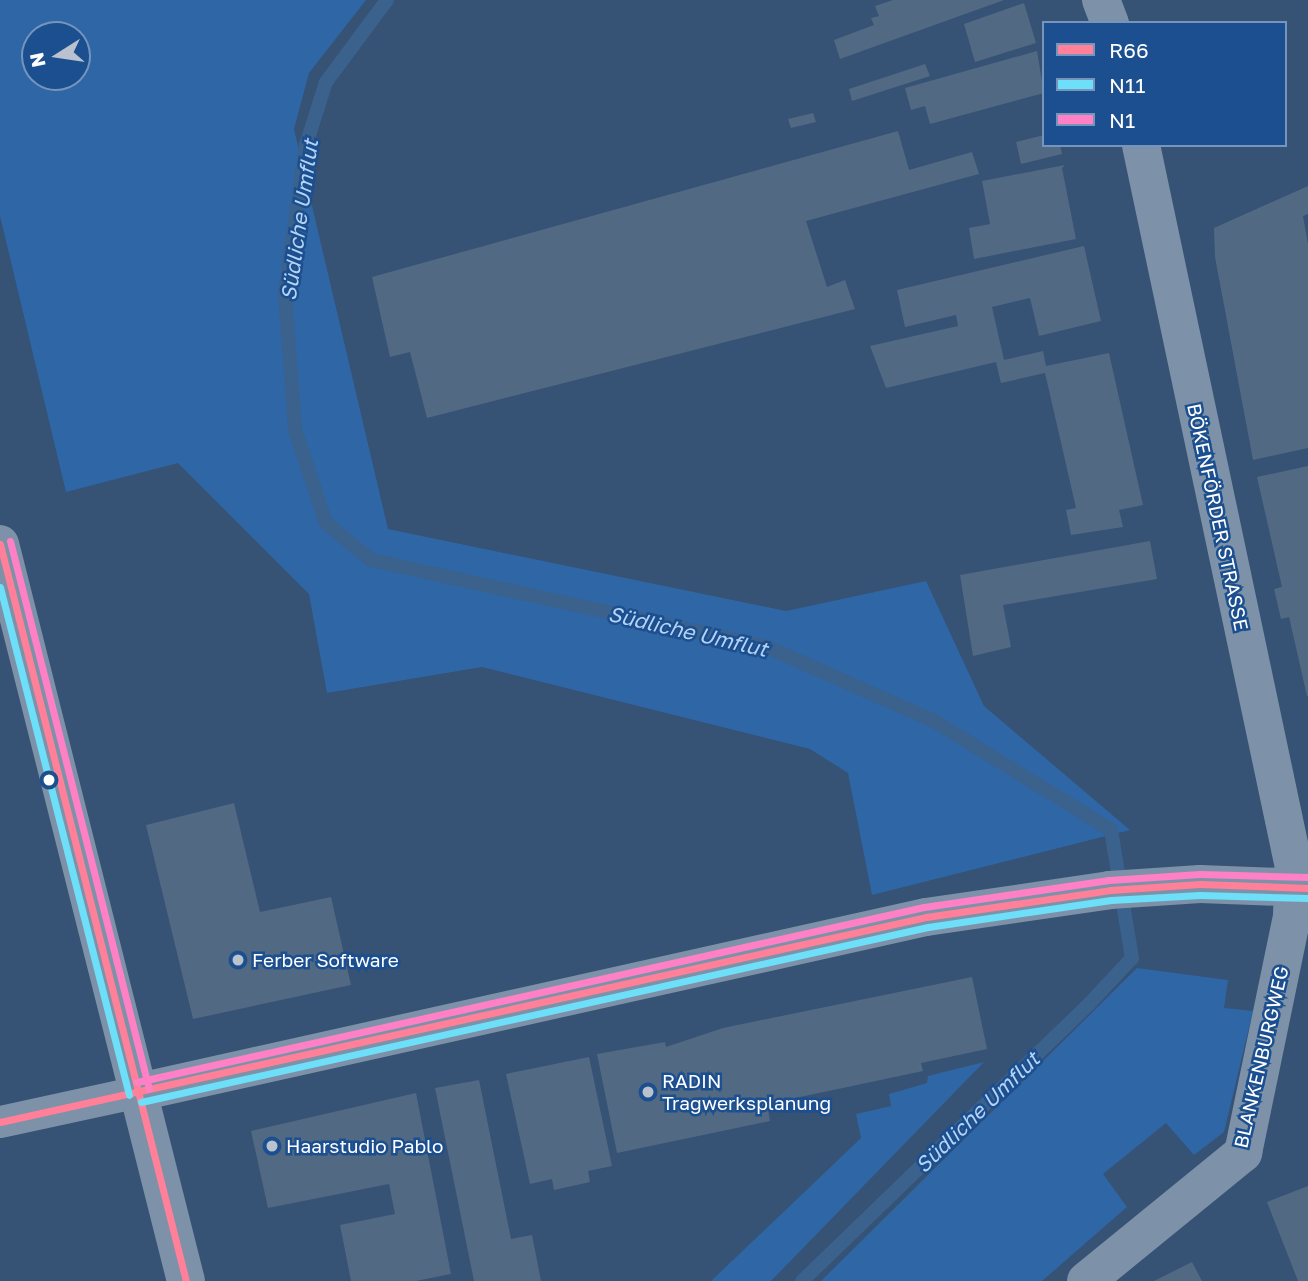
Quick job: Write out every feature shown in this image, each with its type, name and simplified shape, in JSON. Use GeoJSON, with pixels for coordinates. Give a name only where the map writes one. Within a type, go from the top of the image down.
{"type":"FeatureCollection","features":[{"type":"Feature","properties":{"kind":"street"},"geometry":{"type":"LineString","coordinates":[[1101,0],[1109,21]]}},
{"type":"Feature","properties":{"kind":"street","name":"BÖKENFÖRDER STRASSE"},"geometry":{"type":"LineString","coordinates":[[1141,147],[1294,867],[1301,888]]}},
{"type":"Feature","properties":{"kind":"street"},"geometry":{"type":"LineString","coordinates":[[0,544],[186,1281]]}},
{"type":"Feature","properties":{"kind":"street"},"geometry":{"type":"LineString","coordinates":[[0,1122],[926,917],[1110,890],[1200,884],[1301,888]]}},
{"type":"Feature","properties":{"kind":"street","name":"BLANKENBURGWEG"},"geometry":{"type":"LineString","coordinates":[[1086,1281],[1243,1153],[1292,916],[1301,888]]}},
{"type":"Feature","properties":{"kind":"shaded area"},"geometry":{"type":"Polygon","coordinates":[[[0,0],[366,0],[309,73],[294,129],[388,529],[786,611],[926,581],[984,706],[1130,830],[872,895],[848,773],[810,749],[482,667],[327,693],[309,594],[178,463],[66,492],[0,216],[0,0]]]}},
{"type":"Feature","properties":{"kind":"shaded area"},"geometry":{"type":"Polygon","coordinates":[[[1137,968],[1228,980],[1224,1008],[1253,1011],[1224,1132],[1194,1155],[1166,1123],[1103,1174],[1127,1207],[1042,1281],[821,1281],[1137,968]]]}},
{"type":"Feature","properties":{"kind":"shaded area"},"geometry":{"type":"Polygon","coordinates":[[[984,1062],[771,1281],[711,1281],[861,1138],[856,1114],[891,1106],[889,1094],[927,1083],[928,1076],[984,1062]]]}},
{"type":"Feature","properties":{"kind":"building"},"geometry":{"type":"Polygon","coordinates":[[[893,0],[1004,0],[840,59],[834,40],[874,25],[871,18],[879,16],[875,6],[893,0]]]}},
{"type":"Feature","properties":{"kind":"building"},"geometry":{"type":"Polygon","coordinates":[[[1024,3],[1036,43],[975,62],[964,24],[1024,3]]]}},
{"type":"Feature","properties":{"kind":"building"},"geometry":{"type":"Polygon","coordinates":[[[1037,51],[1042,81],[1042,94],[930,124],[925,106],[911,110],[905,88],[1037,51]]]}},
{"type":"Feature","properties":{"kind":"building"},"geometry":{"type":"Polygon","coordinates":[[[925,64],[930,76],[852,101],[849,89],[925,64]]]}},
{"type":"Feature","properties":{"kind":"building"},"geometry":{"type":"Polygon","coordinates":[[[813,113],[816,122],[791,128],[788,119],[813,113]]]}},
{"type":"Feature","properties":{"kind":"building"},"geometry":{"type":"Polygon","coordinates":[[[898,131],[909,170],[972,152],[979,174],[806,221],[827,287],[845,280],[855,309],[427,418],[410,352],[390,357],[372,277],[898,131]]]}},
{"type":"Feature","properties":{"kind":"building"},"geometry":{"type":"Polygon","coordinates":[[[1042,136],[1042,147],[1060,147],[1062,154],[1021,164],[1016,142],[1042,136]]]}},
{"type":"Feature","properties":{"kind":"building"},"geometry":{"type":"Polygon","coordinates":[[[1065,165],[1062,168],[1076,239],[974,259],[969,228],[990,224],[982,181],[1065,165]]]}},
{"type":"Feature","properties":{"kind":"building"},"geometry":{"type":"Polygon","coordinates":[[[1308,186],[1308,214],[1303,216],[1308,244],[1308,448],[1253,460],[1215,257],[1214,228],[1308,186]]]}},
{"type":"Feature","properties":{"kind":"building"},"geometry":{"type":"Polygon","coordinates":[[[1084,246],[1101,321],[1039,336],[1030,298],[992,307],[1004,360],[1043,351],[1046,366],[1109,353],[1143,505],[1119,510],[1123,527],[1071,535],[1066,510],[1076,508],[1045,373],[1001,383],[996,362],[886,388],[870,346],[958,326],[956,315],[905,327],[897,290],[1084,246]]]}},
{"type":"Feature","properties":{"kind":"building"},"geometry":{"type":"Polygon","coordinates":[[[1308,466],[1307,696],[1289,617],[1281,619],[1274,589],[1282,587],[1257,477],[1308,466]]]}},
{"type":"Feature","properties":{"kind":"building"},"geometry":{"type":"Polygon","coordinates":[[[1150,541],[1157,579],[1003,605],[1011,647],[973,656],[960,575],[1150,541]]]}},
{"type":"Feature","properties":{"kind":"building"},"geometry":{"type":"Polygon","coordinates":[[[234,803],[260,912],[331,897],[351,985],[193,1019],[146,825],[234,803]]]}},
{"type":"Feature","properties":{"kind":"building"},"geometry":{"type":"Polygon","coordinates":[[[972,977],[987,1049],[921,1063],[923,1071],[767,1104],[770,1121],[617,1153],[597,1054],[665,1042],[666,1047],[723,1028],[972,977]]]}},
{"type":"Feature","properties":{"kind":"building"},"geometry":{"type":"Polygon","coordinates":[[[589,1057],[612,1166],[588,1171],[590,1182],[554,1190],[552,1179],[530,1184],[506,1074],[589,1057]]]}},
{"type":"Feature","properties":{"kind":"building"},"geometry":{"type":"Polygon","coordinates":[[[479,1080],[511,1239],[532,1235],[541,1281],[474,1281],[435,1088],[479,1080]]]}},
{"type":"Feature","properties":{"kind":"building"},"geometry":{"type":"Polygon","coordinates":[[[416,1093],[451,1274],[416,1281],[351,1281],[340,1225],[395,1214],[389,1184],[268,1208],[251,1131],[416,1093]]]}},
{"type":"Feature","properties":{"kind":"building"},"geometry":{"type":"Polygon","coordinates":[[[1308,1186],[1308,1281],[1298,1281],[1267,1202],[1308,1186]]]}},
{"type":"Feature","properties":{"kind":"building"},"geometry":{"type":"Polygon","coordinates":[[[1192,1262],[1202,1281],[1154,1281],[1192,1262]]]}},
{"type":"Feature","properties":{"kind":"waterway","name":"Südliche Umflut"},"geometry":{"type":"LineString","coordinates":[[387,0],[326,82],[306,145],[285,293],[295,430],[326,523],[371,560],[767,647],[934,721],[1111,830],[1132,958],[1089,1004],[802,1281]]}},
{"type":"Feature","properties":{"kind":"transit line","name":"N1"},"geometry":{"type":"LineString","coordinates":[[10,541],[149,1089]]}},
{"type":"Feature","properties":{"kind":"transit line","name":"R66"},"geometry":{"type":"LineString","coordinates":[[0,544],[186,1281]]}},
{"type":"Feature","properties":{"kind":"transit line","name":"N11"},"geometry":{"type":"LineString","coordinates":[[0,587],[129,1095]]}},
{"type":"Feature","properties":{"kind":"transit line","name":"N1"},"geometry":{"type":"LineString","coordinates":[[137,1082],[924,907],[1109,880],[1200,874],[1308,877]]}},
{"type":"Feature","properties":{"kind":"transit line","name":"R66"},"geometry":{"type":"LineString","coordinates":[[0,1122],[926,917],[1110,890],[1200,884],[1308,888]]}},
{"type":"Feature","properties":{"kind":"transit line","name":"N11"},"geometry":{"type":"LineString","coordinates":[[141,1102],[928,927],[1111,900],[1200,895],[1308,898]]}},
{"type":"Feature","properties":{"kind":"place","name":"Ferber Software"},"geometry":{"type":"Point","coordinates":[238,960]}},
{"type":"Feature","properties":{"kind":"place","name":"RADIN Tragwerksplanung"},"geometry":{"type":"Point","coordinates":[648,1092]}},
{"type":"Feature","properties":{"kind":"place","name":"Haarstudio Pablo"},"geometry":{"type":"Point","coordinates":[272,1146]}}]}
